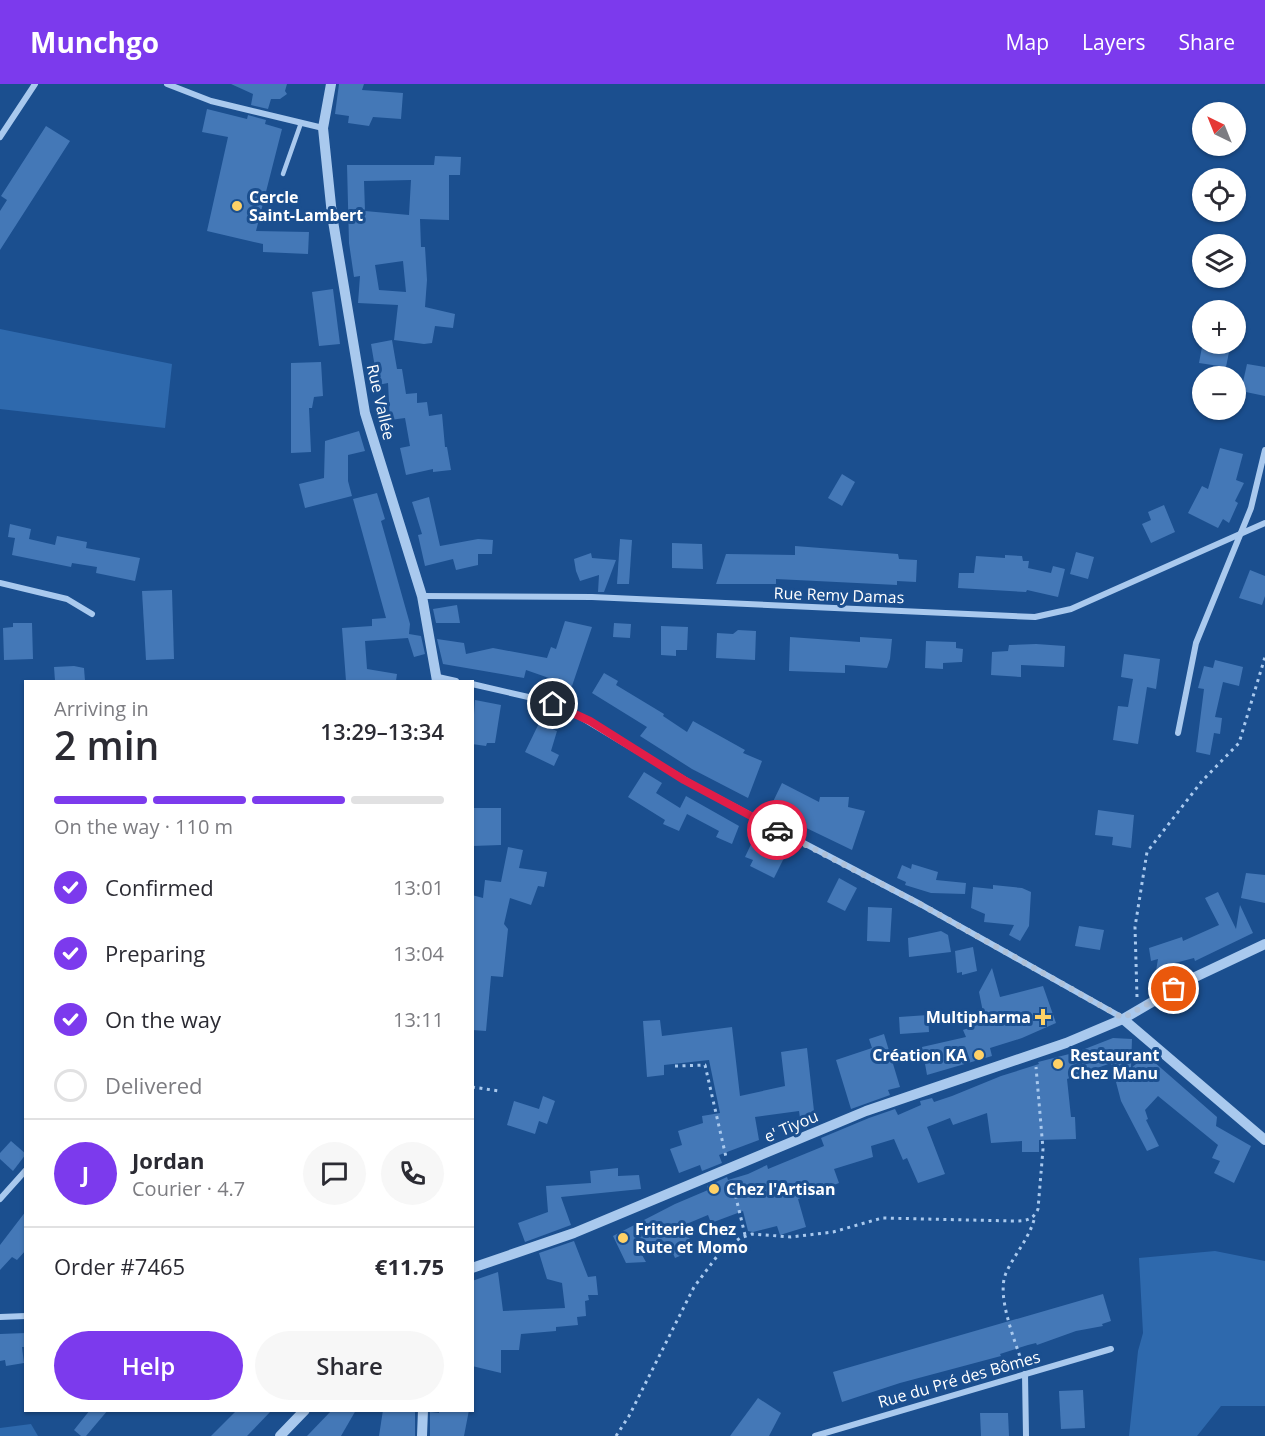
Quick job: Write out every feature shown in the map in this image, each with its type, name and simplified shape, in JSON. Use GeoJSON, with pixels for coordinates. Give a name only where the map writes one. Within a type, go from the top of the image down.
{"type":"FeatureCollection","features":[{"type":"Feature","properties":{"kind":"street"},"geometry":{"type":"LineString","coordinates":[[0,137],[35,84]]}},
{"type":"Feature","properties":{"kind":"street"},"geometry":{"type":"LineString","coordinates":[[167,84],[211,102],[323,128]]}},
{"type":"Feature","properties":{"kind":"street","name":"Rue Vallée"},"geometry":{"type":"LineString","coordinates":[[331,84],[323,128],[332,214],[365,414],[422,596],[437,679]]}},
{"type":"Feature","properties":{"kind":"street"},"geometry":{"type":"LineString","coordinates":[[1178,733],[1196,643],[1251,508],[1265,450]]}},
{"type":"Feature","properties":{"kind":"street","name":"Rue Remy Damas"},"geometry":{"type":"LineString","coordinates":[[422,596],[592,597],[1035,617],[1071,609],[1265,523]]}},
{"type":"Feature","properties":{"kind":"street"},"geometry":{"type":"LineString","coordinates":[[0,583],[67,599],[92,614]]}},
{"type":"Feature","properties":{"kind":"street"},"geometry":{"type":"LineString","coordinates":[[474,684],[537,699],[581,716],[696,787],[929,909],[1123,1018],[1265,1140]]}},
{"type":"Feature","properties":{"kind":"street","name":"e' Tiyou"},"geometry":{"type":"LineString","coordinates":[[474,1267],[574,1233],[866,1110],[1066,1043],[1123,1018],[1193,978],[1265,944]]}},
{"type":"Feature","properties":{"kind":"street"},"geometry":{"type":"LineString","coordinates":[[0,1199],[24,1172]]}},
{"type":"Feature","properties":{"kind":"street"},"geometry":{"type":"LineString","coordinates":[[0,1317],[24,1316]]}},
{"type":"Feature","properties":{"kind":"street","name":"Rue du Pré des Bômes"},"geometry":{"type":"LineString","coordinates":[[815,1436],[1112,1349]]}},
{"type":"Feature","properties":{"kind":"street"},"geometry":{"type":"LineString","coordinates":[[1025,1374],[1026,1436]]}},
{"type":"Feature","properties":{"kind":"street"},"geometry":{"type":"LineString","coordinates":[[280,1436],[303,1412]]}},
{"type":"Feature","properties":{"kind":"street"},"geometry":{"type":"LineString","coordinates":[[422,1436],[423,1412]]}},
{"type":"Feature","properties":{"kind":"lane"},"geometry":{"type":"LineString","coordinates":[[283,174],[301,123]]}},
{"type":"Feature","properties":{"kind":"path"},"geometry":{"type":"LineString","coordinates":[[1138,1010],[1135,927],[1147,852],[1202,781],[1239,744],[1265,657]]}},
{"type":"Feature","properties":{"kind":"path"},"geometry":{"type":"LineString","coordinates":[[1025,1374],[1002,1290],[1005,1275],[1027,1238],[1036,1214],[1043,1149],[1034,1054]]}},
{"type":"Feature","properties":{"kind":"path"},"geometry":{"type":"LineString","coordinates":[[675,1066],[705,1065],[717,1126],[745,1235]]}},
{"type":"Feature","properties":{"kind":"path"},"geometry":{"type":"LineString","coordinates":[[474,1087],[499,1091]]}},
{"type":"Feature","properties":{"kind":"path"},"geometry":{"type":"LineString","coordinates":[[616,1436],[629,1416],[694,1287],[718,1255],[745,1235],[815,1235],[857,1227],[882,1218],[1023,1221],[1036,1214]]}},
{"type":"Feature","properties":{"kind":"shaded area"},"geometry":{"type":"Polygon","coordinates":[[[0,329],[172,364],[165,428],[0,409],[0,329]]]}},
{"type":"Feature","properties":{"kind":"shaded area"},"geometry":{"type":"Polygon","coordinates":[[[1215,1251],[1265,1261],[1265,1406],[1221,1406],[1197,1436],[1129,1436],[1138,1351],[1143,1333],[1139,1258],[1215,1251]]]}},
{"type":"Feature","properties":{"kind":"shaded area"},"geometry":{"type":"Polygon","coordinates":[[[31,1424],[38,1436],[0,1436],[0,1428],[31,1424]]]}},
{"type":"Feature","properties":{"kind":"building"},"geometry":{"type":"Polygon","coordinates":[[[231,84],[287,84],[285,91],[287,94],[280,99],[271,99],[268,109],[251,105],[253,94],[231,84]]]}},
{"type":"Feature","properties":{"kind":"building"},"geometry":{"type":"Polygon","coordinates":[[[339,84],[364,84],[362,90],[403,93],[401,119],[373,117],[369,126],[348,123],[349,116],[335,114],[339,84]]]}},
{"type":"Feature","properties":{"kind":"building"},"geometry":{"type":"Polygon","coordinates":[[[207,109],[247,119],[248,115],[266,120],[265,124],[282,129],[256,231],[309,232],[308,254],[263,252],[263,244],[207,231],[228,137],[202,132],[207,109]]]}},
{"type":"Feature","properties":{"kind":"building"},"geometry":{"type":"Polygon","coordinates":[[[46,126],[70,141],[0,250],[0,211],[7,200],[1,196],[46,126]]]}},
{"type":"Feature","properties":{"kind":"building"},"geometry":{"type":"Polygon","coordinates":[[[435,156],[461,157],[460,175],[449,175],[449,220],[420,219],[421,247],[425,247],[427,280],[425,307],[455,314],[453,328],[435,326],[432,343],[394,340],[398,305],[358,303],[360,276],[354,277],[349,243],[347,165],[434,165],[435,156]],[[411,180],[364,181],[365,211],[409,215],[411,180]],[[403,261],[375,265],[379,290],[406,292],[403,261]]]}},
{"type":"Feature","properties":{"kind":"building"},"geometry":{"type":"Polygon","coordinates":[[[333,289],[340,344],[319,346],[312,292],[333,289]]]}},
{"type":"Feature","properties":{"kind":"building"},"geometry":{"type":"Polygon","coordinates":[[[392,340],[397,369],[402,369],[406,394],[417,393],[417,403],[427,402],[429,416],[442,414],[445,447],[447,447],[451,470],[433,472],[433,469],[406,475],[400,448],[410,446],[405,418],[390,420],[388,383],[378,385],[371,344],[392,340]]]}},
{"type":"Feature","properties":{"kind":"building"},"geometry":{"type":"Polygon","coordinates":[[[1201,354],[1229,354],[1226,366],[1199,363],[1201,354]]]}},
{"type":"Feature","properties":{"kind":"building"},"geometry":{"type":"Polygon","coordinates":[[[321,362],[323,396],[314,397],[312,408],[309,408],[311,452],[291,453],[291,363],[321,362]]]}},
{"type":"Feature","properties":{"kind":"building"},"geometry":{"type":"Polygon","coordinates":[[[1247,364],[1265,367],[1265,396],[1246,392],[1247,364]]]}},
{"type":"Feature","properties":{"kind":"building"},"geometry":{"type":"Polygon","coordinates":[[[359,431],[365,451],[348,455],[348,481],[352,496],[305,508],[299,484],[324,478],[325,441],[359,431]]]}},
{"type":"Feature","properties":{"kind":"building"},"geometry":{"type":"Polygon","coordinates":[[[1220,448],[1243,454],[1236,480],[1244,483],[1235,501],[1238,503],[1229,523],[1223,519],[1218,528],[1188,513],[1202,486],[1208,489],[1220,448]]]}},
{"type":"Feature","properties":{"kind":"building"},"geometry":{"type":"Polygon","coordinates":[[[842,474],[855,482],[842,506],[828,498],[842,474]]]}},
{"type":"Feature","properties":{"kind":"building"},"geometry":{"type":"Polygon","coordinates":[[[377,493],[385,519],[381,521],[410,624],[409,634],[421,636],[425,654],[414,657],[408,638],[365,641],[367,669],[397,674],[396,680],[346,680],[342,628],[372,626],[372,619],[386,618],[353,499],[377,493]]]}},
{"type":"Feature","properties":{"kind":"building"},"geometry":{"type":"Polygon","coordinates":[[[429,497],[440,546],[478,539],[493,540],[492,554],[478,554],[478,565],[456,570],[453,559],[425,566],[418,535],[422,534],[412,502],[429,497]]]}},
{"type":"Feature","properties":{"kind":"building"},"geometry":{"type":"Polygon","coordinates":[[[1164,505],[1175,532],[1151,543],[1142,524],[1151,520],[1148,512],[1164,505]]]}},
{"type":"Feature","properties":{"kind":"building"},"geometry":{"type":"Polygon","coordinates":[[[10,524],[31,529],[29,539],[55,545],[57,536],[87,542],[86,548],[140,558],[135,581],[96,573],[97,567],[72,563],[71,567],[12,555],[15,538],[8,537],[10,524]]]}},
{"type":"Feature","properties":{"kind":"building"},"geometry":{"type":"Polygon","coordinates":[[[620,539],[632,540],[629,584],[617,584],[620,539]]]}},
{"type":"Feature","properties":{"kind":"building"},"geometry":{"type":"Polygon","coordinates":[[[672,543],[702,544],[703,569],[672,568],[672,543]]]}},
{"type":"Feature","properties":{"kind":"building"},"geometry":{"type":"Polygon","coordinates":[[[795,546],[898,554],[899,559],[917,560],[916,582],[897,581],[897,585],[776,579],[776,584],[716,584],[726,554],[795,555],[795,546]]]}},
{"type":"Feature","properties":{"kind":"building"},"geometry":{"type":"Polygon","coordinates":[[[1076,552],[1094,557],[1088,579],[1070,574],[1076,552]]]}},
{"type":"Feature","properties":{"kind":"building"},"geometry":{"type":"Polygon","coordinates":[[[591,553],[592,558],[616,560],[604,592],[598,592],[599,575],[580,581],[576,571],[574,559],[591,553]]]}},
{"type":"Feature","properties":{"kind":"building"},"geometry":{"type":"Polygon","coordinates":[[[1005,555],[1022,556],[1023,561],[1029,561],[1028,568],[1051,573],[1053,566],[1065,569],[1058,597],[1027,590],[1026,592],[958,588],[959,573],[974,573],[976,556],[1005,558],[1005,555]]]}},
{"type":"Feature","properties":{"kind":"building"},"geometry":{"type":"Polygon","coordinates":[[[1250,570],[1265,576],[1265,596],[1262,605],[1239,598],[1250,570]]]}},
{"type":"Feature","properties":{"kind":"building"},"geometry":{"type":"Polygon","coordinates":[[[172,590],[174,659],[146,660],[142,591],[172,590]]]}},
{"type":"Feature","properties":{"kind":"building"},"geometry":{"type":"Polygon","coordinates":[[[457,605],[460,623],[436,623],[433,609],[457,605]]]}},
{"type":"Feature","properties":{"kind":"building"},"geometry":{"type":"Polygon","coordinates":[[[565,621],[592,627],[572,686],[526,670],[524,678],[443,664],[437,639],[464,643],[466,654],[493,648],[547,658],[551,647],[556,649],[565,621]]]}},
{"type":"Feature","properties":{"kind":"building"},"geometry":{"type":"Polygon","coordinates":[[[13,623],[32,623],[33,659],[4,660],[3,628],[13,627],[13,623]]]}},
{"type":"Feature","properties":{"kind":"building"},"geometry":{"type":"Polygon","coordinates":[[[614,623],[631,624],[630,638],[613,637],[614,623]]]}},
{"type":"Feature","properties":{"kind":"building"},"geometry":{"type":"Polygon","coordinates":[[[661,626],[688,627],[687,650],[676,650],[676,656],[661,655],[661,626]]]}},
{"type":"Feature","properties":{"kind":"building"},"geometry":{"type":"Polygon","coordinates":[[[738,630],[756,631],[755,660],[716,658],[717,633],[733,634],[738,630]]]}},
{"type":"Feature","properties":{"kind":"building"},"geometry":{"type":"Polygon","coordinates":[[[790,637],[860,642],[860,637],[892,639],[890,659],[887,668],[845,665],[845,673],[789,671],[790,637]]]}},
{"type":"Feature","properties":{"kind":"building"},"geometry":{"type":"Polygon","coordinates":[[[926,641],[956,642],[956,648],[963,649],[962,662],[943,663],[943,669],[925,668],[926,641]]]}},
{"type":"Feature","properties":{"kind":"building"},"geometry":{"type":"Polygon","coordinates":[[[1009,645],[1065,646],[1064,667],[1021,665],[1021,677],[991,675],[992,652],[1008,651],[1009,645]]]}},
{"type":"Feature","properties":{"kind":"building"},"geometry":{"type":"Polygon","coordinates":[[[1124,654],[1160,659],[1156,689],[1147,687],[1138,744],[1113,740],[1118,706],[1128,707],[1133,679],[1121,677],[1124,654]]]}},
{"type":"Feature","properties":{"kind":"building"},"geometry":{"type":"Polygon","coordinates":[[[1215,660],[1243,667],[1239,686],[1223,682],[1215,717],[1222,718],[1220,734],[1214,733],[1210,755],[1196,752],[1204,689],[1198,688],[1204,666],[1213,668],[1215,660]]]}},
{"type":"Feature","properties":{"kind":"building"},"geometry":{"type":"Polygon","coordinates":[[[54,667],[84,668],[85,680],[55,680],[54,667]]]}},
{"type":"Feature","properties":{"kind":"building"},"geometry":{"type":"Polygon","coordinates":[[[604,673],[618,681],[616,685],[664,714],[663,716],[687,732],[693,721],[745,750],[743,753],[762,761],[748,798],[692,769],[640,736],[647,727],[592,693],[604,673]]]}},
{"type":"Feature","properties":{"kind":"building"},"geometry":{"type":"Polygon","coordinates":[[[475,700],[501,705],[495,743],[487,743],[486,746],[474,744],[475,700]]]}},
{"type":"Feature","properties":{"kind":"building"},"geometry":{"type":"Polygon","coordinates":[[[542,717],[555,723],[552,729],[557,731],[551,751],[559,755],[554,766],[525,752],[542,717]]]}},
{"type":"Feature","properties":{"kind":"building"},"geometry":{"type":"Polygon","coordinates":[[[644,772],[662,783],[656,793],[680,808],[686,796],[739,826],[732,844],[716,837],[719,831],[687,814],[679,831],[663,824],[665,820],[628,797],[644,772]]]}},
{"type":"Feature","properties":{"kind":"building"},"geometry":{"type":"Polygon","coordinates":[[[782,783],[819,802],[820,797],[849,797],[848,807],[865,811],[852,850],[769,810],[782,783]]]}},
{"type":"Feature","properties":{"kind":"building"},"geometry":{"type":"Polygon","coordinates":[[[474,808],[501,808],[501,845],[474,846],[474,808]]]}},
{"type":"Feature","properties":{"kind":"building"},"geometry":{"type":"Polygon","coordinates":[[[1098,810],[1134,815],[1131,848],[1112,845],[1113,837],[1095,835],[1098,810]]]}},
{"type":"Feature","properties":{"kind":"building"},"geometry":{"type":"Polygon","coordinates":[[[754,838],[786,854],[774,878],[750,866],[753,860],[745,857],[754,838]]]}},
{"type":"Feature","properties":{"kind":"building"},"geometry":{"type":"Polygon","coordinates":[[[508,847],[523,850],[519,868],[547,872],[544,887],[538,886],[531,905],[510,898],[504,924],[508,929],[503,977],[491,976],[486,1031],[474,1030],[474,896],[483,898],[485,880],[501,882],[508,847]]]}},
{"type":"Feature","properties":{"kind":"building"},"geometry":{"type":"Polygon","coordinates":[[[912,864],[938,872],[936,880],[966,883],[965,894],[931,893],[905,885],[906,882],[897,878],[902,865],[911,869],[912,864]]]}},
{"type":"Feature","properties":{"kind":"building"},"geometry":{"type":"Polygon","coordinates":[[[1246,873],[1265,875],[1265,903],[1241,898],[1246,873]]]}},
{"type":"Feature","properties":{"kind":"building"},"geometry":{"type":"Polygon","coordinates":[[[839,878],[857,888],[845,911],[827,902],[839,878]]]}},
{"type":"Feature","properties":{"kind":"building"},"geometry":{"type":"Polygon","coordinates":[[[993,885],[1022,888],[1031,892],[1029,926],[1020,941],[1009,935],[1014,925],[984,922],[985,914],[971,908],[973,887],[993,889],[993,885]]]}},
{"type":"Feature","properties":{"kind":"building"},"geometry":{"type":"Polygon","coordinates":[[[1218,892],[1236,929],[1240,905],[1253,933],[1195,961],[1194,958],[1171,964],[1172,971],[1162,976],[1156,971],[1158,959],[1151,961],[1149,948],[1182,937],[1183,941],[1219,925],[1205,898],[1218,892]]]}},
{"type":"Feature","properties":{"kind":"building"},"geometry":{"type":"Polygon","coordinates":[[[868,907],[892,908],[890,942],[867,941],[868,907]]]}},
{"type":"Feature","properties":{"kind":"building"},"geometry":{"type":"Polygon","coordinates":[[[1079,926],[1104,930],[1100,950],[1075,946],[1079,926]]]}},
{"type":"Feature","properties":{"kind":"building"},"geometry":{"type":"Polygon","coordinates":[[[941,931],[948,935],[951,952],[909,957],[908,938],[941,931]]]}},
{"type":"Feature","properties":{"kind":"building"},"geometry":{"type":"Polygon","coordinates":[[[973,947],[977,971],[962,975],[962,972],[957,973],[955,951],[973,947]]]}},
{"type":"Feature","properties":{"kind":"building"},"geometry":{"type":"Polygon","coordinates":[[[992,968],[1000,997],[1043,986],[1056,1023],[1022,1038],[990,1048],[992,1056],[927,1075],[922,1047],[966,1037],[963,1030],[985,1022],[979,992],[992,968]]]}},
{"type":"Feature","properties":{"kind":"building"},"geometry":{"type":"Polygon","coordinates":[[[928,1015],[929,1032],[900,1034],[899,1017],[928,1015]]]}},
{"type":"Feature","properties":{"kind":"building"},"geometry":{"type":"Polygon","coordinates":[[[660,1020],[662,1036],[732,1027],[740,1096],[785,1086],[781,1052],[807,1048],[815,1120],[801,1125],[799,1111],[755,1117],[759,1140],[719,1155],[722,1163],[702,1171],[700,1165],[679,1173],[670,1149],[682,1145],[678,1131],[703,1123],[702,1116],[720,1113],[709,1060],[664,1065],[664,1075],[647,1077],[643,1021],[660,1020]]]}},
{"type":"Feature","properties":{"kind":"building"},"geometry":{"type":"Polygon","coordinates":[[[884,1034],[900,1087],[888,1090],[890,1095],[851,1109],[836,1060],[872,1048],[869,1039],[884,1034]]]}},
{"type":"Feature","properties":{"kind":"building"},"geometry":{"type":"Polygon","coordinates":[[[1113,1038],[1132,1039],[1131,1068],[1145,1057],[1153,1061],[1217,1117],[1216,1126],[1251,1146],[1234,1183],[1214,1173],[1220,1161],[1212,1158],[1218,1145],[1158,1096],[1145,1110],[1148,1119],[1146,1120],[1159,1146],[1147,1151],[1121,1101],[1111,1063],[1067,1079],[1071,1117],[1075,1117],[1076,1139],[1039,1140],[1039,1152],[1022,1152],[1022,1141],[991,1143],[987,1113],[953,1125],[950,1118],[927,1127],[945,1174],[918,1183],[907,1158],[903,1160],[894,1139],[871,1146],[873,1157],[834,1169],[839,1183],[798,1199],[806,1227],[780,1235],[777,1226],[753,1232],[748,1231],[743,1211],[711,1223],[708,1215],[684,1225],[694,1250],[675,1258],[668,1242],[642,1255],[646,1262],[626,1263],[613,1236],[708,1190],[707,1186],[727,1177],[728,1180],[748,1174],[767,1165],[768,1169],[824,1146],[821,1138],[869,1118],[895,1109],[898,1115],[921,1105],[920,1101],[932,1098],[934,1102],[1039,1064],[1038,1062],[1077,1052],[1113,1038]]]}},
{"type":"Feature","properties":{"kind":"building"},"geometry":{"type":"Polygon","coordinates":[[[543,1096],[555,1101],[547,1124],[539,1121],[535,1134],[507,1125],[514,1101],[539,1109],[543,1096]]]}},
{"type":"Feature","properties":{"kind":"building"},"geometry":{"type":"Polygon","coordinates":[[[11,1141],[24,1152],[24,1157],[13,1171],[0,1159],[0,1153],[11,1141]]]}},
{"type":"Feature","properties":{"kind":"building"},"geometry":{"type":"Polygon","coordinates":[[[618,1168],[618,1176],[639,1175],[641,1189],[561,1197],[571,1225],[525,1242],[518,1223],[548,1212],[546,1186],[591,1183],[590,1171],[618,1168]]]}},
{"type":"Feature","properties":{"kind":"building"},"geometry":{"type":"Polygon","coordinates":[[[24,1214],[24,1252],[17,1260],[12,1257],[0,1270],[0,1245],[24,1214]]]}},
{"type":"Feature","properties":{"kind":"building"},"geometry":{"type":"Polygon","coordinates":[[[574,1241],[588,1277],[596,1276],[598,1295],[588,1295],[589,1300],[585,1301],[586,1316],[577,1317],[578,1325],[556,1327],[556,1331],[521,1334],[519,1350],[501,1350],[501,1373],[474,1366],[474,1280],[498,1272],[503,1311],[565,1308],[562,1283],[547,1279],[539,1253],[574,1241]]]}},
{"type":"Feature","properties":{"kind":"building"},"geometry":{"type":"Polygon","coordinates":[[[1103,1294],[1111,1321],[1102,1324],[1103,1326],[1076,1331],[1037,1345],[1036,1343],[1000,1354],[1001,1356],[900,1383],[842,1402],[833,1372],[1103,1294]]]}},
{"type":"Feature","properties":{"kind":"building"},"geometry":{"type":"Polygon","coordinates":[[[24,1333],[24,1347],[22,1347],[24,1363],[6,1366],[5,1360],[0,1361],[0,1334],[24,1333]]]}},
{"type":"Feature","properties":{"kind":"building"},"geometry":{"type":"Polygon","coordinates":[[[1083,1390],[1085,1428],[1061,1429],[1059,1391],[1083,1390]]]}},
{"type":"Feature","properties":{"kind":"building"},"geometry":{"type":"Polygon","coordinates":[[[758,1398],[781,1413],[769,1436],[730,1436],[758,1398]]]}},
{"type":"Feature","properties":{"kind":"building"},"geometry":{"type":"Polygon","coordinates":[[[88,1412],[106,1412],[86,1436],[81,1436],[74,1430],[88,1412]]]}},
{"type":"Feature","properties":{"kind":"building"},"geometry":{"type":"Polygon","coordinates":[[[235,1412],[270,1412],[247,1436],[211,1436],[235,1412]]]}},
{"type":"Feature","properties":{"kind":"building"},"geometry":{"type":"Polygon","coordinates":[[[330,1412],[355,1412],[341,1436],[307,1436],[330,1412]]]}},
{"type":"Feature","properties":{"kind":"building"},"geometry":{"type":"Polygon","coordinates":[[[383,1412],[415,1412],[415,1436],[379,1436],[383,1412]]]}},
{"type":"Feature","properties":{"kind":"building"},"geometry":{"type":"Polygon","coordinates":[[[430,1412],[469,1412],[464,1436],[430,1436],[430,1412]]]}},
{"type":"Feature","properties":{"kind":"building"},"geometry":{"type":"Polygon","coordinates":[[[980,1413],[1008,1413],[1009,1436],[981,1436],[980,1413]]]}},
{"type":"Feature","properties":{"kind":"way so far"},"geometry":{"type":"LineString","coordinates":[[777,830],[920,904],[1123,1018],[1174,989]]}},
{"type":"Feature","properties":{"kind":"place","name":"Cercle Saint-Lambert"},"geometry":{"type":"Point","coordinates":[237,206]}},
{"type":"Feature","properties":{"kind":"place","name":"Multipharma"},"geometry":{"type":"Point","coordinates":[1043,1017]}},
{"type":"Feature","properties":{"kind":"place","name":"Création KA"},"geometry":{"type":"Point","coordinates":[979,1055]}},
{"type":"Feature","properties":{"kind":"place","name":"Restaurant Chez Manu"},"geometry":{"type":"Point","coordinates":[1058,1064]}},
{"type":"Feature","properties":{"kind":"place","name":"Chez l'Artisan"},"geometry":{"type":"Point","coordinates":[714,1189]}},
{"type":"Feature","properties":{"kind":"place","name":"Friterie Chez Rute et Momo"},"geometry":{"type":"Point","coordinates":[623,1238]}},
{"type":"Feature","properties":{"kind":"route"},"geometry":{"type":"LineString","coordinates":[[553,704],[590,721],[684,780],[777,830]]}}]}
